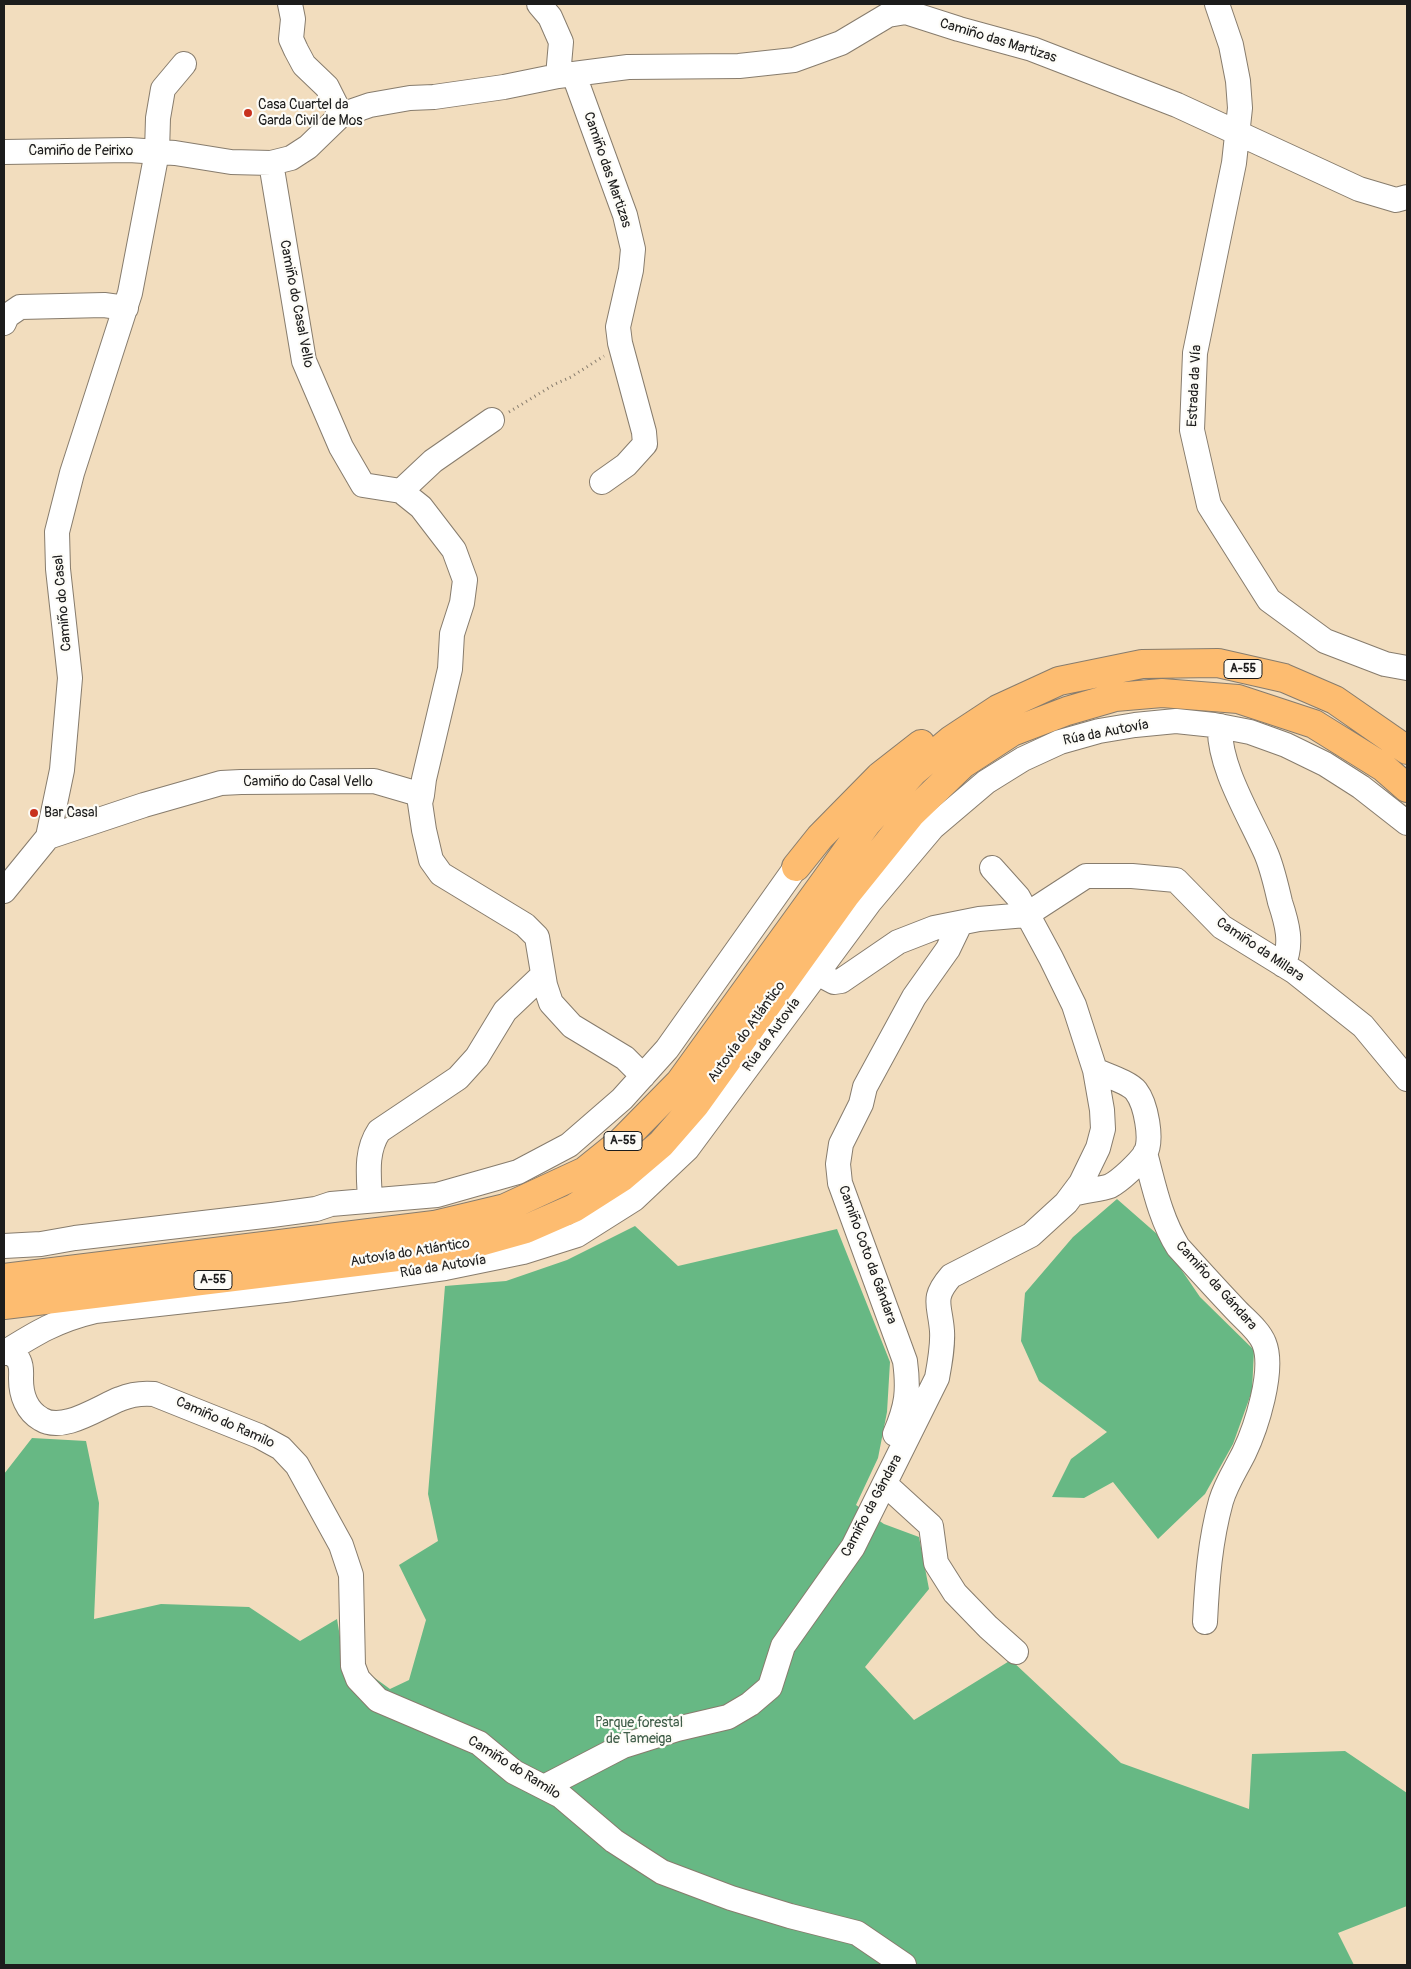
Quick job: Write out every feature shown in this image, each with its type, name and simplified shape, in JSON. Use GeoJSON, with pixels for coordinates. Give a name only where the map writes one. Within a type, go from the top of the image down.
{"type":"FeatureCollection","features":[{"type":"Feature","properties":{"kind":"highway","name":"Autovía do Atlántico"},"geometry":{"type":"LineString","coordinates":[[4,1278],[434,1225],[506,1208],[585,1171],[621,1142],[680,1082],[867,823],[913,772],[951,740],[998,709],[1059,681],[1142,664],[1218,663],[1284,678],[1335,700],[1407,750]]}},
{"type":"Feature","properties":{"kind":"highway"},"geometry":{"type":"LineString","coordinates":[[796,867],[820,837],[880,776],[955,718],[1008,693],[1059,681]]}},
{"type":"Feature","properties":{"kind":"highway","name":"Autovía do Atlántico"},"geometry":{"type":"LineString","coordinates":[[4,1305],[422,1254],[476,1243],[526,1229],[566,1211],[621,1178],[661,1144],[695,1105],[845,896],[911,814],[963,764],[1012,732],[1068,711],[1115,697],[1162,693],[1238,698],[1314,724],[1383,767],[1407,788]]}},
{"type":"Feature","properties":{"kind":"highway"},"geometry":{"type":"LineString","coordinates":[[309,1267],[445,1268]]}},
{"type":"Feature","properties":{"kind":"highway"},"geometry":{"type":"LineString","coordinates":[[150,1305],[210,1280]]}},
{"type":"Feature","properties":{"kind":"street"},"geometry":{"type":"LineString","coordinates":[[290,4],[293,18],[291,39],[296,50],[304,65],[327,87],[340,114]]}},
{"type":"Feature","properties":{"kind":"street"},"geometry":{"type":"LineString","coordinates":[[539,4],[550,17],[561,42],[566,75]]}},
{"type":"Feature","properties":{"kind":"street","name":"Estrada da Vía"},"geometry":{"type":"LineString","coordinates":[[1217,4],[1232,45],[1240,108],[1234,163],[1195,353],[1192,430],[1210,505],[1269,600],[1325,641],[1385,664],[1407,668]]}},
{"type":"Feature","properties":{"kind":"street","name":"Camiño das Martizas"},"geometry":{"type":"LineString","coordinates":[[157,152],[175,152],[231,162],[271,164],[291,158],[308,147],[340,114],[370,104],[495,88],[566,75],[628,67],[739,66],[794,60],[841,43],[888,15],[906,12],[1032,49],[1177,105],[1359,189],[1396,200],[1407,197]]}},
{"type":"Feature","properties":{"kind":"street","name":"Camiño do Casal"},"geometry":{"type":"LineString","coordinates":[[4,891],[48,837],[62,770],[70,678],[58,569],[57,532],[72,473],[130,293],[157,152],[158,118],[163,89],[184,64]]}},
{"type":"Feature","properties":{"kind":"street","name":"Camiño das Martizas"},"geometry":{"type":"LineString","coordinates":[[566,75],[625,215],[633,248],[631,270],[618,327],[620,343],[644,432],[645,444],[626,465],[602,482]]}},
{"type":"Feature","properties":{"kind":"street","name":"Camiño de Peirixo"},"geometry":{"type":"LineString","coordinates":[[4,152],[129,150],[157,152]]}},
{"type":"Feature","properties":{"kind":"street","name":"Camiño do Casal Vello"},"geometry":{"type":"LineString","coordinates":[[271,164],[304,361],[340,447],[363,485],[401,491]]}},
{"type":"Feature","properties":{"kind":"street"},"geometry":{"type":"LineString","coordinates":[[4,323],[7,316],[20,307],[104,305],[126,308]]}},
{"type":"Feature","properties":{"kind":"street"},"geometry":{"type":"LineString","coordinates":[[492,420],[433,461],[401,491],[421,508],[454,550],[464,580],[462,603],[452,634],[450,669],[420,803],[424,830],[431,860],[441,874],[526,925],[537,937],[550,1003],[572,1026],[624,1058],[643,1076]]}},
{"type":"Feature","properties":{"kind":"street","name":"Rúa da Autovía"},"geometry":{"type":"LineString","coordinates":[[11,1357],[48,1327],[70,1317],[95,1311],[285,1290],[445,1268],[523,1252],[577,1235],[634,1199],[687,1149],[869,903],[933,827],[986,782],[1016,763],[1060,742],[1135,724],[1176,721],[1220,726],[1250,732],[1268,738],[1325,764],[1362,787],[1407,823]]}},
{"type":"Feature","properties":{"kind":"street"},"geometry":{"type":"LineString","coordinates":[[1220,726],[1219,739],[1224,757],[1266,853],[1288,928],[1288,955],[1283,965]]}},
{"type":"Feature","properties":{"kind":"street","name":"Camiño do Casal Vello"},"geometry":{"type":"LineString","coordinates":[[48,837],[144,805],[221,784],[241,782],[374,781],[422,796]]}},
{"type":"Feature","properties":{"kind":"street"},"geometry":{"type":"LineString","coordinates":[[4,1246],[41,1244],[74,1238],[272,1215],[331,1204],[437,1195],[518,1172],[569,1145],[622,1098],[643,1076],[667,1049],[796,867]]}},
{"type":"Feature","properties":{"kind":"street","name":"Camiño da Gándara"},"geometry":{"type":"LineString","coordinates":[[544,1787],[623,1746],[677,1729],[728,1717],[750,1704],[770,1687],[783,1646],[853,1547],[937,1378],[942,1330],[937,1302],[943,1285],[951,1276],[1031,1235],[1066,1203],[1082,1184],[1098,1148],[1103,1129],[1102,1110],[1095,1070],[1074,1005],[1051,958],[1018,897],[992,868]]}},
{"type":"Feature","properties":{"kind":"street","name":"Camiño da Millara"},"geometry":{"type":"LineString","coordinates":[[817,974],[834,982],[841,981],[898,942],[934,928],[979,919],[1026,914],[1086,876],[1132,876],[1176,880],[1222,927],[1295,972],[1364,1026],[1407,1079]]}},
{"type":"Feature","properties":{"kind":"street","name":"Camiño Coto da Gándara"},"geometry":{"type":"LineString","coordinates":[[896,1461],[892,1448],[894,1434],[904,1413],[908,1385],[905,1361],[840,1183],[838,1164],[842,1144],[861,1104],[865,1087],[914,996],[948,949],[960,924]]}},
{"type":"Feature","properties":{"kind":"street"},"geometry":{"type":"LineString","coordinates":[[370,1200],[369,1156],[372,1142],[379,1132],[458,1078],[477,1057],[505,1011],[544,975]]}},
{"type":"Feature","properties":{"kind":"street","name":"Camiño da Gándara"},"geometry":{"type":"LineString","coordinates":[[1095,1070],[1136,1090],[1146,1114],[1148,1139],[1145,1153],[1161,1212],[1172,1236],[1188,1258],[1260,1336],[1267,1354],[1263,1397],[1255,1424],[1222,1498],[1214,1527],[1208,1563],[1205,1622]]}},
{"type":"Feature","properties":{"kind":"street"},"geometry":{"type":"LineString","coordinates":[[1073,1194],[1110,1186],[1129,1172],[1145,1153]]}},
{"type":"Feature","properties":{"kind":"street"},"geometry":{"type":"LineString","coordinates":[[4,1235],[74,1238]]}},
{"type":"Feature","properties":{"kind":"street","name":"Camiño do Ramilo"},"geometry":{"type":"LineString","coordinates":[[11,1357],[23,1397],[29,1408],[41,1420],[57,1424],[73,1420],[121,1398],[142,1393],[154,1394],[260,1436],[281,1448],[298,1465],[344,1552],[351,1575],[353,1666],[358,1679],[378,1700],[479,1743],[514,1772],[560,1796],[614,1841],[662,1872],[731,1898],[790,1916],[858,1933],[904,1965]]}},
{"type":"Feature","properties":{"kind":"street"},"geometry":{"type":"LineString","coordinates":[[885,1484],[931,1526],[936,1563],[955,1593],[1016,1652]]}},
{"type":"Feature","properties":{"kind":"path"},"geometry":{"type":"LineString","coordinates":[[492,420],[555,384],[571,378],[620,343]]}},
{"type":"Feature","properties":{"kind":"green space"},"geometry":{"type":"Polygon","coordinates":[[[1117,1199],[1157,1234],[1200,1297],[1254,1350],[1252,1391],[1233,1444],[1205,1494],[1158,1539],[1113,1482],[1084,1498],[1052,1497],[1071,1459],[1107,1432],[1039,1381],[1021,1341],[1025,1293],[1073,1237],[1117,1199]]]}},
{"type":"Feature","properties":{"kind":"green space","name":"Parque forestal de Tameiga"},"geometry":{"type":"Polygon","coordinates":[[[635,1226],[678,1266],[837,1229],[890,1362],[887,1412],[878,1458],[856,1505],[884,1524],[919,1537],[929,1589],[865,1667],[914,1720],[1011,1660],[1121,1763],[1249,1809],[1252,1754],[1345,1751],[1407,1793],[1407,1906],[1338,1933],[1354,1965],[4,1965],[4,1474],[32,1438],[86,1441],[99,1503],[94,1619],[161,1604],[249,1607],[300,1641],[337,1619],[343,1655],[390,1689],[409,1680],[426,1620],[399,1565],[438,1541],[428,1494],[445,1286],[506,1281],[567,1260],[635,1226]]]}},
{"type":"Feature","properties":{"kind":"place","name":"Casa Cuartel da Garda Civil de Mos"},"geometry":{"type":"Point","coordinates":[248,113]}},
{"type":"Feature","properties":{"kind":"place","name":"Bar Casal"},"geometry":{"type":"Point","coordinates":[34,813]}}]}
